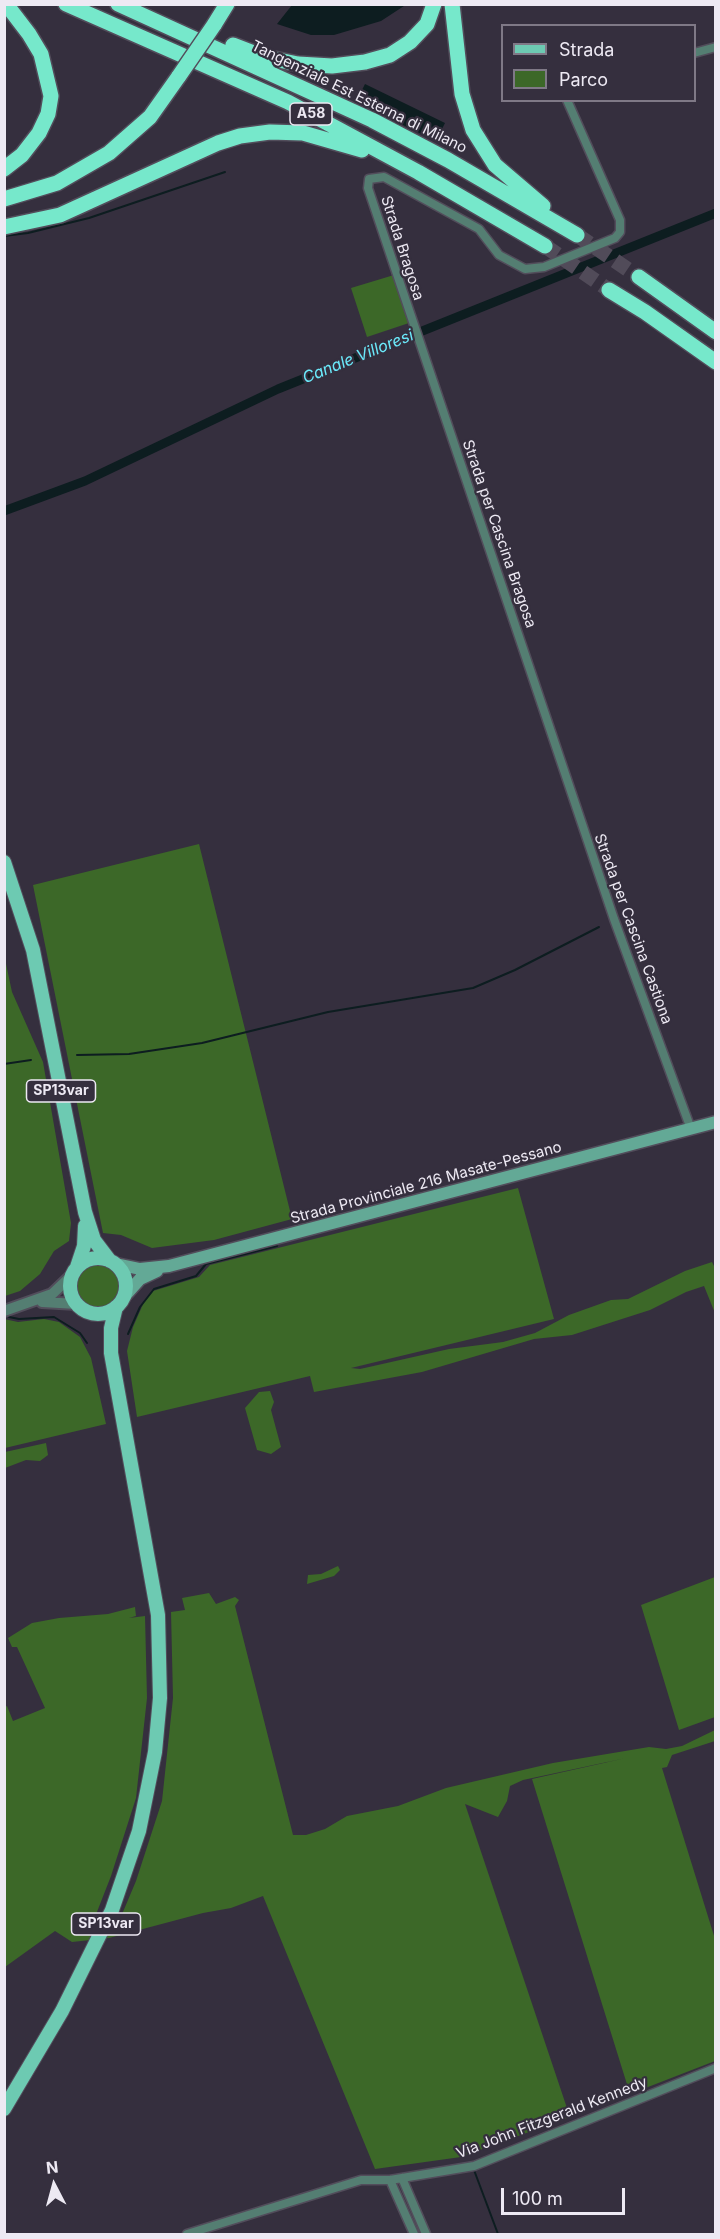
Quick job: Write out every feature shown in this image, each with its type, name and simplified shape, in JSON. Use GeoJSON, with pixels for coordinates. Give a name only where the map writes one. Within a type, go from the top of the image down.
{"type":"FeatureCollection","features":[{"type":"Feature","properties":{"kind":"highway"},"geometry":{"type":"LineString","coordinates":[[4,169],[22,155],[39,133],[48,114],[51,96],[41,54],[6,4]]}},
{"type":"Feature","properties":{"kind":"highway","name":"A58"},"geometry":{"type":"LineString","coordinates":[[66,4],[288,102],[418,172],[545,246]]}},
{"type":"Feature","properties":{"kind":"highway","name":"Tangenziale Est Esterna di Milano"},"geometry":{"type":"LineString","coordinates":[[118,4],[372,120],[448,160],[577,235],[502,172],[477,139],[462,94],[452,4]]}},
{"type":"Feature","properties":{"kind":"highway"},"geometry":{"type":"LineString","coordinates":[[141,4],[264,57],[288,63],[325,66],[365,62],[398,50],[424,28],[434,4]]}},
{"type":"Feature","properties":{"kind":"highway"},"geometry":{"type":"LineString","coordinates":[[4,199],[57,183],[105,156],[146,121],[227,4]]}},
{"type":"Feature","properties":{"kind":"highway","name":"A58"},"geometry":{"type":"LineString","coordinates":[[4,227],[60,215],[218,143],[254,134],[303,133],[318,136],[358,148],[418,172]]}},
{"type":"Feature","properties":{"kind":"highway"},"geometry":{"type":"LineString","coordinates":[[639,277],[716,332]]}},
{"type":"Feature","properties":{"kind":"highway"},"geometry":{"type":"LineString","coordinates":[[609,290],[655,318],[716,362]]}},
{"type":"Feature","properties":{"kind":"main road","name":"SP13var"},"geometry":{"type":"LineString","coordinates":[[4,862],[33,950],[85,1212],[93,1238],[125,1279],[111,1328],[111,1353],[158,1615],[160,1698],[155,1752],[139,1831],[112,1910],[62,2012],[4,2109]]}},
{"type":"Feature","properties":{"kind":"main road","name":"Strada Provinciale 216 Masate-Pessano"},"geometry":{"type":"LineString","coordinates":[[169,1266],[716,1122]]}},
{"type":"Feature","properties":{"kind":"main road","name":"SP13var"},"geometry":{"type":"LineString","coordinates":[[85,1212],[85,1242],[70,1290],[81,1308],[102,1330],[111,1353]]}},
{"type":"Feature","properties":{"kind":"main road"},"geometry":{"type":"LineString","coordinates":[[75,1271],[93,1259],[140,1269],[169,1266]]}},
{"type":"Feature","properties":{"kind":"main road"},"geometry":{"type":"LineString","coordinates":[[81,1308],[102,1314],[120,1303],[140,1280],[169,1266]]}},
{"type":"Feature","properties":{"kind":"street"},"geometry":{"type":"LineString","coordinates":[[696,52],[716,47]]}},
{"type":"Feature","properties":{"kind":"street","name":"Strada Bragosa"},"geometry":{"type":"LineString","coordinates":[[414,327],[368,188],[369,179],[376,176],[384,177],[479,229],[500,255],[520,267],[531,270],[544,267],[615,238],[620,232],[620,220],[567,102]]}},
{"type":"Feature","properties":{"kind":"street","name":"Strada per Cascina Bragosa"},"geometry":{"type":"LineString","coordinates":[[414,327],[552,736]]}},
{"type":"Feature","properties":{"kind":"street","name":"Strada per Cascina Castiona"},"geometry":{"type":"LineString","coordinates":[[552,736],[614,919],[691,1129]]}},
{"type":"Feature","properties":{"kind":"street"},"geometry":{"type":"LineString","coordinates":[[4,1311],[32,1303],[55,1292],[75,1271]]}},
{"type":"Feature","properties":{"kind":"street"},"geometry":{"type":"LineString","coordinates":[[32,1303],[58,1301],[81,1308]]}},
{"type":"Feature","properties":{"kind":"street","name":"Via John Fitzgerald Kennedy"},"geometry":{"type":"LineString","coordinates":[[187,2235],[358,2181],[390,2180],[477,2165],[716,2068]]}},
{"type":"Feature","properties":{"kind":"street"},"geometry":{"type":"LineString","coordinates":[[402,2178],[426,2235]]}},
{"type":"Feature","properties":{"kind":"street"},"geometry":{"type":"LineString","coordinates":[[390,2180],[414,2235]]}},
{"type":"Feature","properties":{"kind":"green space"},"geometry":{"type":"Polygon","coordinates":[[[394,275],[409,323],[367,337],[351,288],[394,275]]]}},
{"type":"Feature","properties":{"kind":"green space"},"geometry":{"type":"Polygon","coordinates":[[[199,844],[292,1219],[214,1240],[152,1248],[121,1235],[103,1233],[33,885],[199,844]]]}},
{"type":"Feature","properties":{"kind":"green space"},"geometry":{"type":"Polygon","coordinates":[[[5,959],[12,992],[43,1062],[71,1223],[69,1241],[54,1251],[40,1274],[20,1291],[5,1296],[5,959]]]}},
{"type":"Feature","properties":{"kind":"green space"},"geometry":{"type":"Polygon","coordinates":[[[518,1188],[554,1319],[351,1368],[360,1369],[449,1349],[503,1342],[535,1333],[569,1315],[611,1300],[628,1299],[685,1271],[712,1262],[715,1268],[715,1313],[704,1286],[686,1292],[650,1310],[572,1335],[534,1339],[422,1372],[314,1392],[310,1376],[137,1417],[127,1351],[133,1327],[144,1302],[153,1291],[199,1277],[210,1265],[518,1188]]]}},
{"type":"Feature","properties":{"kind":"green space"},"geometry":{"type":"Polygon","coordinates":[[[98,1262],[115,1269],[122,1286],[115,1303],[98,1310],[81,1303],[74,1286],[81,1269],[98,1262]]]}},
{"type":"Feature","properties":{"kind":"green space"},"geometry":{"type":"Polygon","coordinates":[[[4,1319],[18,1322],[44,1319],[59,1322],[80,1337],[91,1358],[106,1424],[5,1448],[4,1319]]]}},
{"type":"Feature","properties":{"kind":"green space"},"geometry":{"type":"Polygon","coordinates":[[[270,1391],[274,1402],[271,1410],[281,1447],[271,1454],[257,1450],[245,1408],[259,1392],[270,1391]]]}},
{"type":"Feature","properties":{"kind":"green space"},"geometry":{"type":"Polygon","coordinates":[[[46,1443],[48,1455],[40,1461],[26,1460],[5,1468],[5,1452],[46,1443]]]}},
{"type":"Feature","properties":{"kind":"green space"},"geometry":{"type":"Polygon","coordinates":[[[338,1566],[340,1570],[334,1576],[307,1584],[308,1575],[321,1574],[338,1566]]]}},
{"type":"Feature","properties":{"kind":"green space"},"geometry":{"type":"Polygon","coordinates":[[[715,1577],[715,1717],[679,1730],[641,1605],[715,1577]]]}},
{"type":"Feature","properties":{"kind":"green space"},"geometry":{"type":"Polygon","coordinates":[[[209,1593],[216,1604],[235,1597],[239,1600],[235,1606],[293,1835],[306,1835],[325,1829],[347,1816],[398,1806],[446,1788],[553,1763],[649,1747],[666,1749],[682,1746],[715,1730],[715,1741],[672,1755],[667,1767],[662,1768],[715,1939],[715,2061],[630,2094],[532,1779],[626,1758],[523,1780],[510,1786],[507,1801],[498,1817],[465,1804],[570,2117],[461,2157],[375,2169],[263,1896],[231,1908],[203,1913],[109,1938],[72,1942],[55,1931],[5,1967],[5,1707],[7,1706],[13,1721],[45,1708],[17,1647],[12,1647],[8,1638],[32,1623],[59,1618],[108,1614],[135,1607],[136,1616],[129,1618],[145,1616],[147,1698],[136,1798],[95,1917],[120,1919],[136,1881],[162,1801],[173,1698],[171,1612],[185,1610],[182,1598],[209,1593]]]}},
{"type":"Feature","properties":{"kind":"shaded area"},"geometry":{"type":"Polygon","coordinates":[[[404,4],[404,6],[381,21],[334,35],[311,35],[277,24],[292,5],[404,4]]]}},
{"type":"Feature","properties":{"kind":"shaded area"},"geometry":{"type":"Polygon","coordinates":[[[365,84],[445,123],[436,141],[403,125],[387,108],[360,94],[365,84]]]}},
{"type":"Feature","properties":{"kind":"waterway"},"geometry":{"type":"LineString","coordinates":[[4,236],[28,233],[89,218],[225,172]]}},
{"type":"Feature","properties":{"kind":"waterway","name":"Canale Villoresi"},"geometry":{"type":"LineString","coordinates":[[4,511],[85,481],[278,389],[716,213]]}},
{"type":"Feature","properties":{"kind":"waterway"},"geometry":{"type":"LineString","coordinates":[[77,1055],[129,1054],[202,1043],[328,1012],[473,988],[515,970],[599,927]]}},
{"type":"Feature","properties":{"kind":"waterway"},"geometry":{"type":"LineString","coordinates":[[4,1064],[31,1060]]}},
{"type":"Feature","properties":{"kind":"waterway"},"geometry":{"type":"LineString","coordinates":[[128,1334],[140,1307],[154,1289],[196,1276],[206,1264],[277,1246]]}},
{"type":"Feature","properties":{"kind":"waterway"},"geometry":{"type":"LineString","coordinates":[[9,1317],[19,1319],[54,1317],[80,1333],[87,1343]]}},
{"type":"Feature","properties":{"kind":"waterway"},"geometry":{"type":"LineString","coordinates":[[474,2170],[498,2234]]}},
{"type":"Feature","properties":{"kind":"tunnel"},"geometry":{"type":"LineString","coordinates":[[577,235],[639,277]]}},
{"type":"Feature","properties":{"kind":"tunnel"},"geometry":{"type":"LineString","coordinates":[[545,246],[609,290]]}}]}
